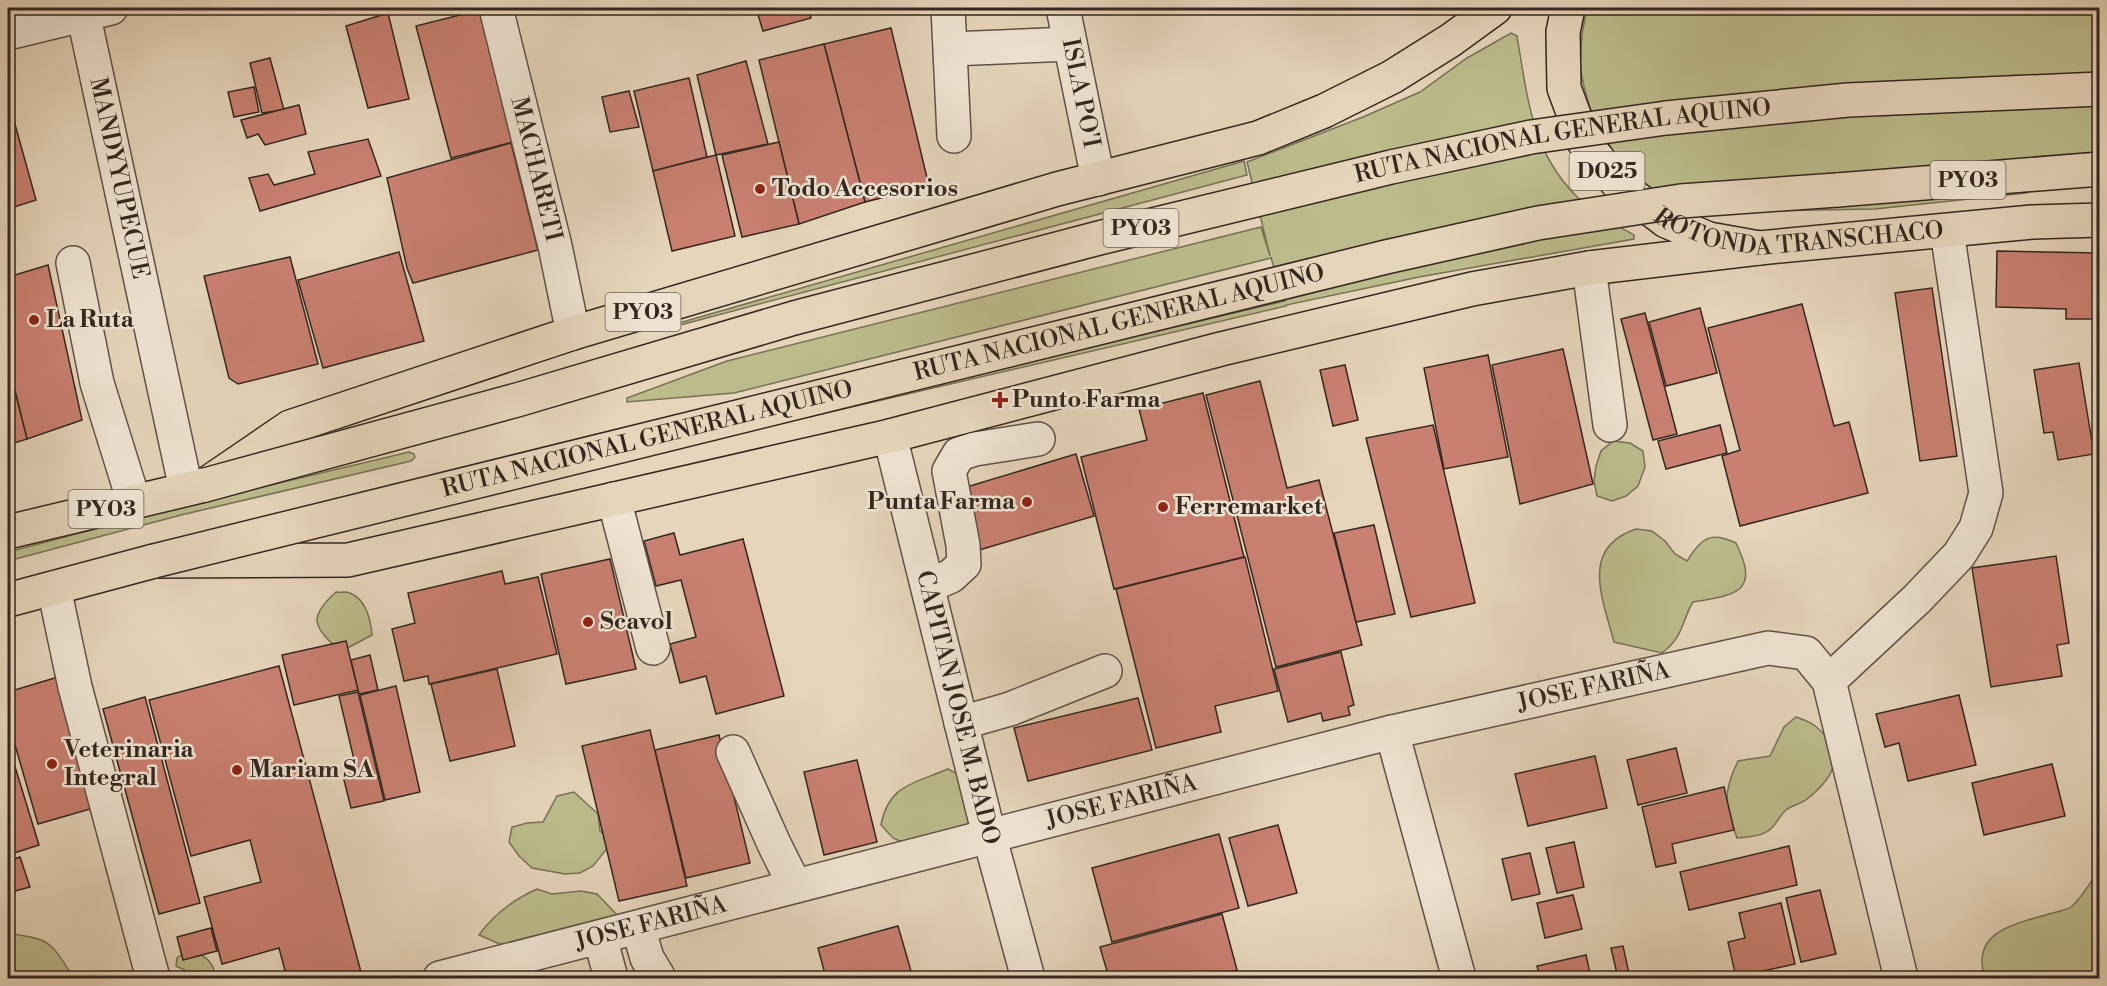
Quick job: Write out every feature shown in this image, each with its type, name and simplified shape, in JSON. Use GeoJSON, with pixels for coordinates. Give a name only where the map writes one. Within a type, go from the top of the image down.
{"type":"FeatureCollection","features":[{"type":"Feature","properties":{"kind":"highway","name":"RUTA NACIONAL GENERAL AQUINO"},"geometry":{"type":"LineString","coordinates":[[196,487],[290,428],[573,333],[1057,189],[1258,138],[1324,111],[1392,77],[1451,40],[1495,8]]}},
{"type":"Feature","properties":{"kind":"highway","name":"ROTONDA TRANSCHACO"},"geometry":{"type":"LineString","coordinates":[[1568,8],[1563,32],[1564,88],[1584,142],[1619,185],[1666,221],[1709,239],[1760,248],[2032,222],[2094,184],[2100,176]]}},
{"type":"Feature","properties":{"kind":"highway","name":"RUTA NACIONAL GENERAL AQUINO"},"geometry":{"type":"LineString","coordinates":[[8,532],[196,487],[517,400],[839,306],[1110,235],[1391,167],[1531,137],[1666,118],[1848,100],[2100,88]]}},
{"type":"Feature","properties":{"kind":"highway","name":"RUTA NACIONAL GENERAL AQUINO"},"geometry":{"type":"LineString","coordinates":[[8,600],[154,561],[1386,256],[1538,223],[1681,201],[2100,170]]}},
{"type":"Feature","properties":{"kind":"highway","name":"PY03"},"geometry":{"type":"LineString","coordinates":[[2032,222],[2100,220]]}},
{"type":"Feature","properties":{"kind":"highway","name":"RUTA NACIONAL GENERAL AQUINO"},"geometry":{"type":"LineString","coordinates":[[154,561],[348,560],[890,436],[1221,349],[1472,289],[1589,268],[1760,248]]}},
{"type":"Feature","properties":{"kind":"street","name":"MACHARETI"},"geometry":{"type":"LineString","coordinates":[[496,8],[555,246],[573,333]]}},
{"type":"Feature","properties":{"kind":"street"},"geometry":{"type":"LineString","coordinates":[[948,8],[954,136]]}},
{"type":"Feature","properties":{"kind":"street","name":"ISLA PO'I"},"geometry":{"type":"LineString","coordinates":[[1063,8],[1098,178]]}},
{"type":"Feature","properties":{"kind":"street"},"geometry":{"type":"LineString","coordinates":[[8,33],[92,10]]}},
{"type":"Feature","properties":{"kind":"street","name":"MANDYYUPECUE"},"geometry":{"type":"LineString","coordinates":[[92,10],[196,487]]}},
{"type":"Feature","properties":{"kind":"street"},"geometry":{"type":"LineString","coordinates":[[951,49],[1070,44]]}},
{"type":"Feature","properties":{"kind":"street"},"geometry":{"type":"LineString","coordinates":[[1900,978],[1829,681],[1959,555],[1976,528],[1986,493],[1947,231]]}},
{"type":"Feature","properties":{"kind":"street"},"geometry":{"type":"LineString","coordinates":[[73,263],[97,383],[134,502]]}},
{"type":"Feature","properties":{"kind":"street"},"geometry":{"type":"LineString","coordinates":[[1589,268],[1610,425]]}},
{"type":"Feature","properties":{"kind":"street"},"geometry":{"type":"LineString","coordinates":[[966,416],[975,449]]}},
{"type":"Feature","properties":{"kind":"street","name":"CAPITAN JOSE M. BADO"},"geometry":{"type":"LineString","coordinates":[[890,436],[989,835],[1028,978]]}},
{"type":"Feature","properties":{"kind":"street"},"geometry":{"type":"LineString","coordinates":[[928,586],[951,576],[964,564],[963,545],[949,471],[959,454],[975,449],[1038,439]]}},
{"type":"Feature","properties":{"kind":"street"},"geometry":{"type":"LineString","coordinates":[[615,499],[653,648]]}},
{"type":"Feature","properties":{"kind":"street"},"geometry":{"type":"LineString","coordinates":[[54,588],[75,687],[153,978]]}},
{"type":"Feature","properties":{"kind":"street","name":"JOSE FARIÑA"},"geometry":{"type":"LineString","coordinates":[[440,978],[1392,732],[1768,648],[1806,654],[1829,681]]}},
{"type":"Feature","properties":{"kind":"street"},"geometry":{"type":"LineString","coordinates":[[962,723],[1010,709],[1105,671]]}},
{"type":"Feature","properties":{"kind":"street"},"geometry":{"type":"LineString","coordinates":[[1392,732],[1459,978]]}},
{"type":"Feature","properties":{"kind":"street"},"geometry":{"type":"LineString","coordinates":[[733,752],[795,886]]}},
{"type":"Feature","properties":{"kind":"street"},"geometry":{"type":"LineString","coordinates":[[638,927],[647,958],[660,978]]}},
{"type":"Feature","properties":{"kind":"street"},"geometry":{"type":"LineString","coordinates":[[600,937],[610,978]]}},
{"type":"Feature","properties":{"kind":"shaded area"},"geometry":{"type":"Polygon","coordinates":[[[1587,8],[2099,8],[2099,145],[2063,179],[2026,193],[1875,209],[1697,212],[1641,183],[1617,159],[1590,108],[1584,87],[1580,66],[1582,34],[1587,8]]]}},
{"type":"Feature","properties":{"kind":"shaded area"},"geometry":{"type":"Polygon","coordinates":[[[1511,33],[1517,36],[1531,110],[1546,154],[1574,194],[1594,212],[1634,235],[1634,239],[1419,277],[1286,305],[710,440],[709,437],[1285,301],[1271,258],[734,393],[627,402],[627,398],[727,361],[1261,227],[1270,256],[1247,162],[1420,92],[1467,58],[1511,33]]]}},
{"type":"Feature","properties":{"kind":"shaded area"},"geometry":{"type":"Polygon","coordinates":[[[1244,161],[1247,175],[680,325],[679,323],[1244,161]]]}},
{"type":"Feature","properties":{"kind":"shaded area"},"geometry":{"type":"Polygon","coordinates":[[[1613,441],[1630,443],[1643,451],[1645,467],[1638,486],[1626,496],[1612,501],[1597,496],[1594,481],[1601,451],[1613,441]]]}},
{"type":"Feature","properties":{"kind":"shaded area"},"geometry":{"type":"Polygon","coordinates":[[[409,452],[415,457],[411,461],[181,515],[8,561],[8,552],[178,507],[409,452]]]}},
{"type":"Feature","properties":{"kind":"shaded area"},"geometry":{"type":"Polygon","coordinates":[[[1636,529],[1652,531],[1665,541],[1675,554],[1687,561],[1697,547],[1707,539],[1713,537],[1727,539],[1736,543],[1746,572],[1745,581],[1732,593],[1693,602],[1675,641],[1662,653],[1614,642],[1601,592],[1601,562],[1607,549],[1618,538],[1636,529]]]}},
{"type":"Feature","properties":{"kind":"shaded area"},"geometry":{"type":"Polygon","coordinates":[[[336,592],[349,592],[360,600],[369,617],[372,635],[340,652],[325,636],[317,623],[320,610],[336,592]]]}},
{"type":"Feature","properties":{"kind":"shaded area"},"geometry":{"type":"Polygon","coordinates":[[[1796,717],[1815,726],[1829,741],[1834,758],[1830,773],[1826,781],[1814,793],[1805,801],[1786,810],[1768,831],[1757,836],[1737,838],[1728,808],[1727,791],[1738,761],[1770,756],[1784,727],[1796,717]]]}},
{"type":"Feature","properties":{"kind":"shaded area"},"geometry":{"type":"Polygon","coordinates":[[[948,769],[961,776],[970,806],[969,824],[922,851],[893,838],[881,825],[890,801],[897,793],[914,782],[948,769]]]}},
{"type":"Feature","properties":{"kind":"shaded area"},"geometry":{"type":"Polygon","coordinates":[[[574,792],[598,814],[600,831],[613,841],[593,866],[580,873],[565,874],[532,868],[509,842],[512,827],[543,822],[557,796],[574,792]]]}},
{"type":"Feature","properties":{"kind":"shaded area"},"geometry":{"type":"Polygon","coordinates":[[[2099,870],[2099,978],[1985,978],[1982,962],[1984,949],[1991,939],[2012,925],[2071,907],[2099,870]]]}},
{"type":"Feature","properties":{"kind":"shaded area"},"geometry":{"type":"Polygon","coordinates":[[[537,889],[552,894],[581,891],[597,894],[620,918],[578,925],[563,932],[502,945],[479,935],[505,908],[537,889]]]}},
{"type":"Feature","properties":{"kind":"shaded area"},"geometry":{"type":"Polygon","coordinates":[[[8,933],[32,937],[52,947],[72,978],[8,978],[8,933]]]}},
{"type":"Feature","properties":{"kind":"shaded area"},"geometry":{"type":"Polygon","coordinates":[[[189,949],[207,959],[213,967],[216,978],[196,978],[176,966],[177,958],[189,949]]]}},
{"type":"Feature","properties":{"kind":"building"},"geometry":{"type":"Polygon","coordinates":[[[756,8],[809,8],[811,18],[763,31],[756,8]]]}},
{"type":"Feature","properties":{"kind":"building"},"geometry":{"type":"Polygon","coordinates":[[[480,10],[513,142],[451,158],[416,26],[480,10]]]}},
{"type":"Feature","properties":{"kind":"building"},"geometry":{"type":"Polygon","coordinates":[[[388,13],[409,99],[368,108],[346,26],[388,13]]]}},
{"type":"Feature","properties":{"kind":"building"},"geometry":{"type":"Polygon","coordinates":[[[891,28],[929,186],[865,202],[824,44],[891,28]]]}},
{"type":"Feature","properties":{"kind":"building"},"geometry":{"type":"Polygon","coordinates":[[[824,44],[865,202],[799,224],[759,60],[824,44]]]}},
{"type":"Feature","properties":{"kind":"building"},"geometry":{"type":"Polygon","coordinates":[[[270,58],[284,110],[262,113],[250,63],[270,58]]]}},
{"type":"Feature","properties":{"kind":"building"},"geometry":{"type":"Polygon","coordinates":[[[746,61],[768,144],[716,155],[697,75],[746,61]]]}},
{"type":"Feature","properties":{"kind":"building"},"geometry":{"type":"Polygon","coordinates":[[[689,78],[707,157],[653,171],[634,91],[689,78]]]}},
{"type":"Feature","properties":{"kind":"building"},"geometry":{"type":"Polygon","coordinates":[[[254,87],[259,112],[234,117],[228,92],[254,87]]]}},
{"type":"Feature","properties":{"kind":"building"},"geometry":{"type":"Polygon","coordinates":[[[629,91],[639,127],[610,132],[602,97],[629,91]]]}},
{"type":"Feature","properties":{"kind":"building"},"geometry":{"type":"Polygon","coordinates":[[[8,99],[36,200],[8,209],[8,99]]]}},
{"type":"Feature","properties":{"kind":"building"},"geometry":{"type":"Polygon","coordinates":[[[299,105],[306,134],[265,145],[258,134],[247,138],[241,120],[299,105]]]}},
{"type":"Feature","properties":{"kind":"building"},"geometry":{"type":"Polygon","coordinates":[[[368,139],[381,176],[260,211],[249,178],[268,174],[274,185],[315,174],[308,152],[368,139]]]}},
{"type":"Feature","properties":{"kind":"building","name":"Todo Accesorios"},"geometry":{"type":"Polygon","coordinates":[[[779,142],[799,224],[742,237],[722,155],[779,142]]]}},
{"type":"Feature","properties":{"kind":"building"},"geometry":{"type":"Polygon","coordinates":[[[511,143],[538,250],[413,283],[407,268],[387,178],[511,143]]]}},
{"type":"Feature","properties":{"kind":"building"},"geometry":{"type":"Polygon","coordinates":[[[716,155],[735,236],[672,251],[653,171],[716,155]]]}},
{"type":"Feature","properties":{"kind":"building"},"geometry":{"type":"Polygon","coordinates":[[[1997,251],[2100,253],[2100,319],[2066,319],[2066,309],[1996,307],[1997,251]]]}},
{"type":"Feature","properties":{"kind":"building"},"geometry":{"type":"Polygon","coordinates":[[[399,252],[424,341],[323,368],[298,280],[399,252]]]}},
{"type":"Feature","properties":{"kind":"building"},"geometry":{"type":"Polygon","coordinates":[[[290,257],[318,364],[238,384],[229,378],[204,276],[290,257]]]}},
{"type":"Feature","properties":{"kind":"building","name":"La Ruta"},"geometry":{"type":"Polygon","coordinates":[[[48,265],[82,420],[27,439],[8,363],[8,277],[48,265]]]}},
{"type":"Feature","properties":{"kind":"building"},"geometry":{"type":"Polygon","coordinates":[[[1932,288],[1957,456],[1920,461],[1895,293],[1932,288]]]}},
{"type":"Feature","properties":{"kind":"building"},"geometry":{"type":"Polygon","coordinates":[[[1802,304],[1834,426],[1849,422],[1868,493],[1740,526],[1722,456],[1740,450],[1708,328],[1802,304]]]}},
{"type":"Feature","properties":{"kind":"building"},"geometry":{"type":"Polygon","coordinates":[[[1700,308],[1717,373],[1666,386],[1649,322],[1700,308]]]}},
{"type":"Feature","properties":{"kind":"building"},"geometry":{"type":"Polygon","coordinates":[[[1645,313],[1677,434],[1653,440],[1621,319],[1645,313]]]}},
{"type":"Feature","properties":{"kind":"building"},"geometry":{"type":"Polygon","coordinates":[[[1563,349],[1593,484],[1520,504],[1492,365],[1563,349]]]}},
{"type":"Feature","properties":{"kind":"building"},"geometry":{"type":"Polygon","coordinates":[[[1488,355],[1508,457],[1444,469],[1424,368],[1488,355]]]}},
{"type":"Feature","properties":{"kind":"building"},"geometry":{"type":"Polygon","coordinates":[[[8,363],[27,439],[8,445],[8,363]]]}},
{"type":"Feature","properties":{"kind":"building"},"geometry":{"type":"Polygon","coordinates":[[[2079,363],[2094,454],[2058,460],[2053,432],[2044,433],[2034,370],[2079,363]]]}},
{"type":"Feature","properties":{"kind":"building"},"geometry":{"type":"Polygon","coordinates":[[[1345,365],[1358,420],[1333,426],[1320,370],[1345,365]]]}},
{"type":"Feature","properties":{"kind":"building"},"geometry":{"type":"Polygon","coordinates":[[[1260,381],[1287,488],[1319,480],[1362,645],[1276,667],[1206,395],[1260,381]]]}},
{"type":"Feature","properties":{"kind":"building","name":"Ferremarket"},"geometry":{"type":"Polygon","coordinates":[[[1203,393],[1244,557],[1114,589],[1081,457],[1147,440],[1139,409],[1203,393]]]}},
{"type":"Feature","properties":{"kind":"building"},"geometry":{"type":"Polygon","coordinates":[[[1433,425],[1475,603],[1411,617],[1366,438],[1433,425]]]}},
{"type":"Feature","properties":{"kind":"building"},"geometry":{"type":"Polygon","coordinates":[[[1720,425],[1727,453],[1666,469],[1658,441],[1720,425]]]}},
{"type":"Feature","properties":{"kind":"building","name":"Punta Farma"},"geometry":{"type":"Polygon","coordinates":[[[1076,454],[1094,516],[979,550],[960,489],[1076,454]]]}},
{"type":"Feature","properties":{"kind":"building"},"geometry":{"type":"Polygon","coordinates":[[[1374,525],[1395,614],[1356,622],[1334,533],[1374,525]]]}},
{"type":"Feature","properties":{"kind":"building"},"geometry":{"type":"Polygon","coordinates":[[[674,533],[680,555],[743,539],[784,696],[716,714],[706,676],[680,683],[670,644],[696,637],[681,580],[656,586],[644,541],[674,533]]]}},
{"type":"Feature","properties":{"kind":"building"},"geometry":{"type":"Polygon","coordinates":[[[2056,556],[2069,643],[2057,645],[2062,676],[1991,687],[1972,568],[2056,556]]]}},
{"type":"Feature","properties":{"kind":"building"},"geometry":{"type":"Polygon","coordinates":[[[1245,557],[1278,691],[1215,706],[1221,732],[1156,748],[1116,589],[1245,557]]]}},
{"type":"Feature","properties":{"kind":"building","name":"Scavol"},"geometry":{"type":"Polygon","coordinates":[[[610,559],[636,669],[566,684],[541,574],[610,559]]]}},
{"type":"Feature","properties":{"kind":"building"},"geometry":{"type":"Polygon","coordinates":[[[502,571],[505,584],[538,577],[557,654],[429,684],[428,676],[404,681],[392,629],[415,623],[408,593],[502,571]]]}},
{"type":"Feature","properties":{"kind":"building"},"geometry":{"type":"Polygon","coordinates":[[[346,641],[358,690],[294,705],[282,655],[346,641]]]}},
{"type":"Feature","properties":{"kind":"building"},"geometry":{"type":"Polygon","coordinates":[[[1341,652],[1354,705],[1348,707],[1350,715],[1323,721],[1321,713],[1288,722],[1274,669],[1341,652]]]}},
{"type":"Feature","properties":{"kind":"building"},"geometry":{"type":"Polygon","coordinates":[[[370,655],[378,690],[359,694],[351,660],[370,655]]]}},
{"type":"Feature","properties":{"kind":"building","name":"Mariam SA"},"geometry":{"type":"Polygon","coordinates":[[[279,666],[362,976],[287,978],[279,948],[222,964],[204,897],[261,882],[250,840],[191,856],[149,700],[279,666]]]}},
{"type":"Feature","properties":{"kind":"building"},"geometry":{"type":"Polygon","coordinates":[[[497,669],[515,746],[450,761],[431,684],[497,669]]]}},
{"type":"Feature","properties":{"kind":"building","name":"Veterinaria Integral"},"geometry":{"type":"Polygon","coordinates":[[[58,677],[97,807],[38,824],[8,721],[8,692],[58,677]]]}},
{"type":"Feature","properties":{"kind":"building"},"geometry":{"type":"Polygon","coordinates":[[[396,686],[420,792],[385,800],[360,695],[396,686]]]}},
{"type":"Feature","properties":{"kind":"building"},"geometry":{"type":"Polygon","coordinates":[[[358,692],[384,801],[351,808],[342,772],[356,768],[339,696],[358,692]]]}},
{"type":"Feature","properties":{"kind":"building"},"geometry":{"type":"Polygon","coordinates":[[[1959,695],[1976,765],[1908,781],[1899,743],[1885,747],[1876,714],[1959,695]]]}},
{"type":"Feature","properties":{"kind":"building"},"geometry":{"type":"Polygon","coordinates":[[[145,697],[200,903],[159,914],[103,709],[145,697]]]}},
{"type":"Feature","properties":{"kind":"building"},"geometry":{"type":"Polygon","coordinates":[[[1138,698],[1152,750],[1028,781],[1014,728],[1138,698]]]}},
{"type":"Feature","properties":{"kind":"building"},"geometry":{"type":"Polygon","coordinates":[[[650,730],[687,886],[619,901],[582,746],[650,730]]]}},
{"type":"Feature","properties":{"kind":"building"},"geometry":{"type":"Polygon","coordinates":[[[719,735],[750,863],[686,878],[655,750],[719,735]]]}},
{"type":"Feature","properties":{"kind":"building"},"geometry":{"type":"Polygon","coordinates":[[[8,744],[39,845],[8,855],[8,744]]]}},
{"type":"Feature","properties":{"kind":"building"},"geometry":{"type":"Polygon","coordinates":[[[1676,748],[1687,793],[1638,805],[1627,760],[1676,748]]]}},
{"type":"Feature","properties":{"kind":"building"},"geometry":{"type":"Polygon","coordinates":[[[1595,756],[1607,808],[1528,826],[1515,774],[1595,756]]]}},
{"type":"Feature","properties":{"kind":"building"},"geometry":{"type":"Polygon","coordinates":[[[857,760],[877,842],[824,855],[804,772],[857,760]]]}},
{"type":"Feature","properties":{"kind":"building"},"geometry":{"type":"Polygon","coordinates":[[[2052,764],[2065,816],[1984,835],[1972,783],[2052,764]]]}},
{"type":"Feature","properties":{"kind":"building"},"geometry":{"type":"Polygon","coordinates":[[[1724,787],[1734,830],[1672,844],[1676,863],[1656,867],[1642,807],[1724,787]]]}},
{"type":"Feature","properties":{"kind":"building"},"geometry":{"type":"Polygon","coordinates":[[[1278,825],[1297,893],[1248,906],[1229,838],[1278,825]]]}},
{"type":"Feature","properties":{"kind":"building"},"geometry":{"type":"Polygon","coordinates":[[[1219,834],[1239,908],[1112,942],[1092,868],[1219,834]]]}},
{"type":"Feature","properties":{"kind":"building"},"geometry":{"type":"Polygon","coordinates":[[[1574,842],[1584,887],[1557,893],[1546,848],[1574,842]]]}},
{"type":"Feature","properties":{"kind":"building"},"geometry":{"type":"Polygon","coordinates":[[[1789,846],[1797,885],[1689,910],[1680,872],[1789,846]]]}},
{"type":"Feature","properties":{"kind":"building"},"geometry":{"type":"Polygon","coordinates":[[[1530,853],[1540,894],[1512,900],[1502,859],[1530,853]]]}},
{"type":"Feature","properties":{"kind":"building"},"geometry":{"type":"Polygon","coordinates":[[[20,857],[30,887],[8,893],[8,861],[20,857]]]}},
{"type":"Feature","properties":{"kind":"building"},"geometry":{"type":"Polygon","coordinates":[[[1820,890],[1836,954],[1801,962],[1786,898],[1820,890]]]}},
{"type":"Feature","properties":{"kind":"building"},"geometry":{"type":"Polygon","coordinates":[[[1573,895],[1582,929],[1545,938],[1537,903],[1573,895]]]}},
{"type":"Feature","properties":{"kind":"building"},"geometry":{"type":"Polygon","coordinates":[[[1781,903],[1795,964],[1736,977],[1728,942],[1745,938],[1739,913],[1781,903]]]}},
{"type":"Feature","properties":{"kind":"building"},"geometry":{"type":"Polygon","coordinates":[[[1222,914],[1237,970],[1205,978],[1109,978],[1100,947],[1222,914]]]}},
{"type":"Feature","properties":{"kind":"building"},"geometry":{"type":"Polygon","coordinates":[[[898,926],[913,978],[826,978],[818,948],[898,926]]]}},
{"type":"Feature","properties":{"kind":"building"},"geometry":{"type":"Polygon","coordinates":[[[211,928],[217,951],[183,960],[177,937],[211,928]]]}},
{"type":"Feature","properties":{"kind":"building"},"geometry":{"type":"Polygon","coordinates":[[[1623,946],[1630,978],[1618,978],[1611,948],[1623,946]]]}},
{"type":"Feature","properties":{"kind":"building"},"geometry":{"type":"Polygon","coordinates":[[[1586,955],[1591,978],[1540,978],[1537,966],[1586,955]]]}},
{"type":"Feature","properties":{"kind":"place","name":"Todo Accesorios"},"geometry":{"type":"Point","coordinates":[760,189]}},
{"type":"Feature","properties":{"kind":"place","name":"La Ruta"},"geometry":{"type":"Point","coordinates":[34,320]}},
{"type":"Feature","properties":{"kind":"place","name":"Punto Farma"},"geometry":{"type":"Point","coordinates":[1000,400]}},
{"type":"Feature","properties":{"kind":"place","name":"Punta Farma"},"geometry":{"type":"Point","coordinates":[1027,502]}},
{"type":"Feature","properties":{"kind":"place","name":"Ferremarket"},"geometry":{"type":"Point","coordinates":[1163,507]}},
{"type":"Feature","properties":{"kind":"place","name":"Scavol"},"geometry":{"type":"Point","coordinates":[588,622]}},
{"type":"Feature","properties":{"kind":"place","name":"Veterinaria Integral"},"geometry":{"type":"Point","coordinates":[52,764]}},
{"type":"Feature","properties":{"kind":"place","name":"Mariam SA"},"geometry":{"type":"Point","coordinates":[237,770]}}]}
